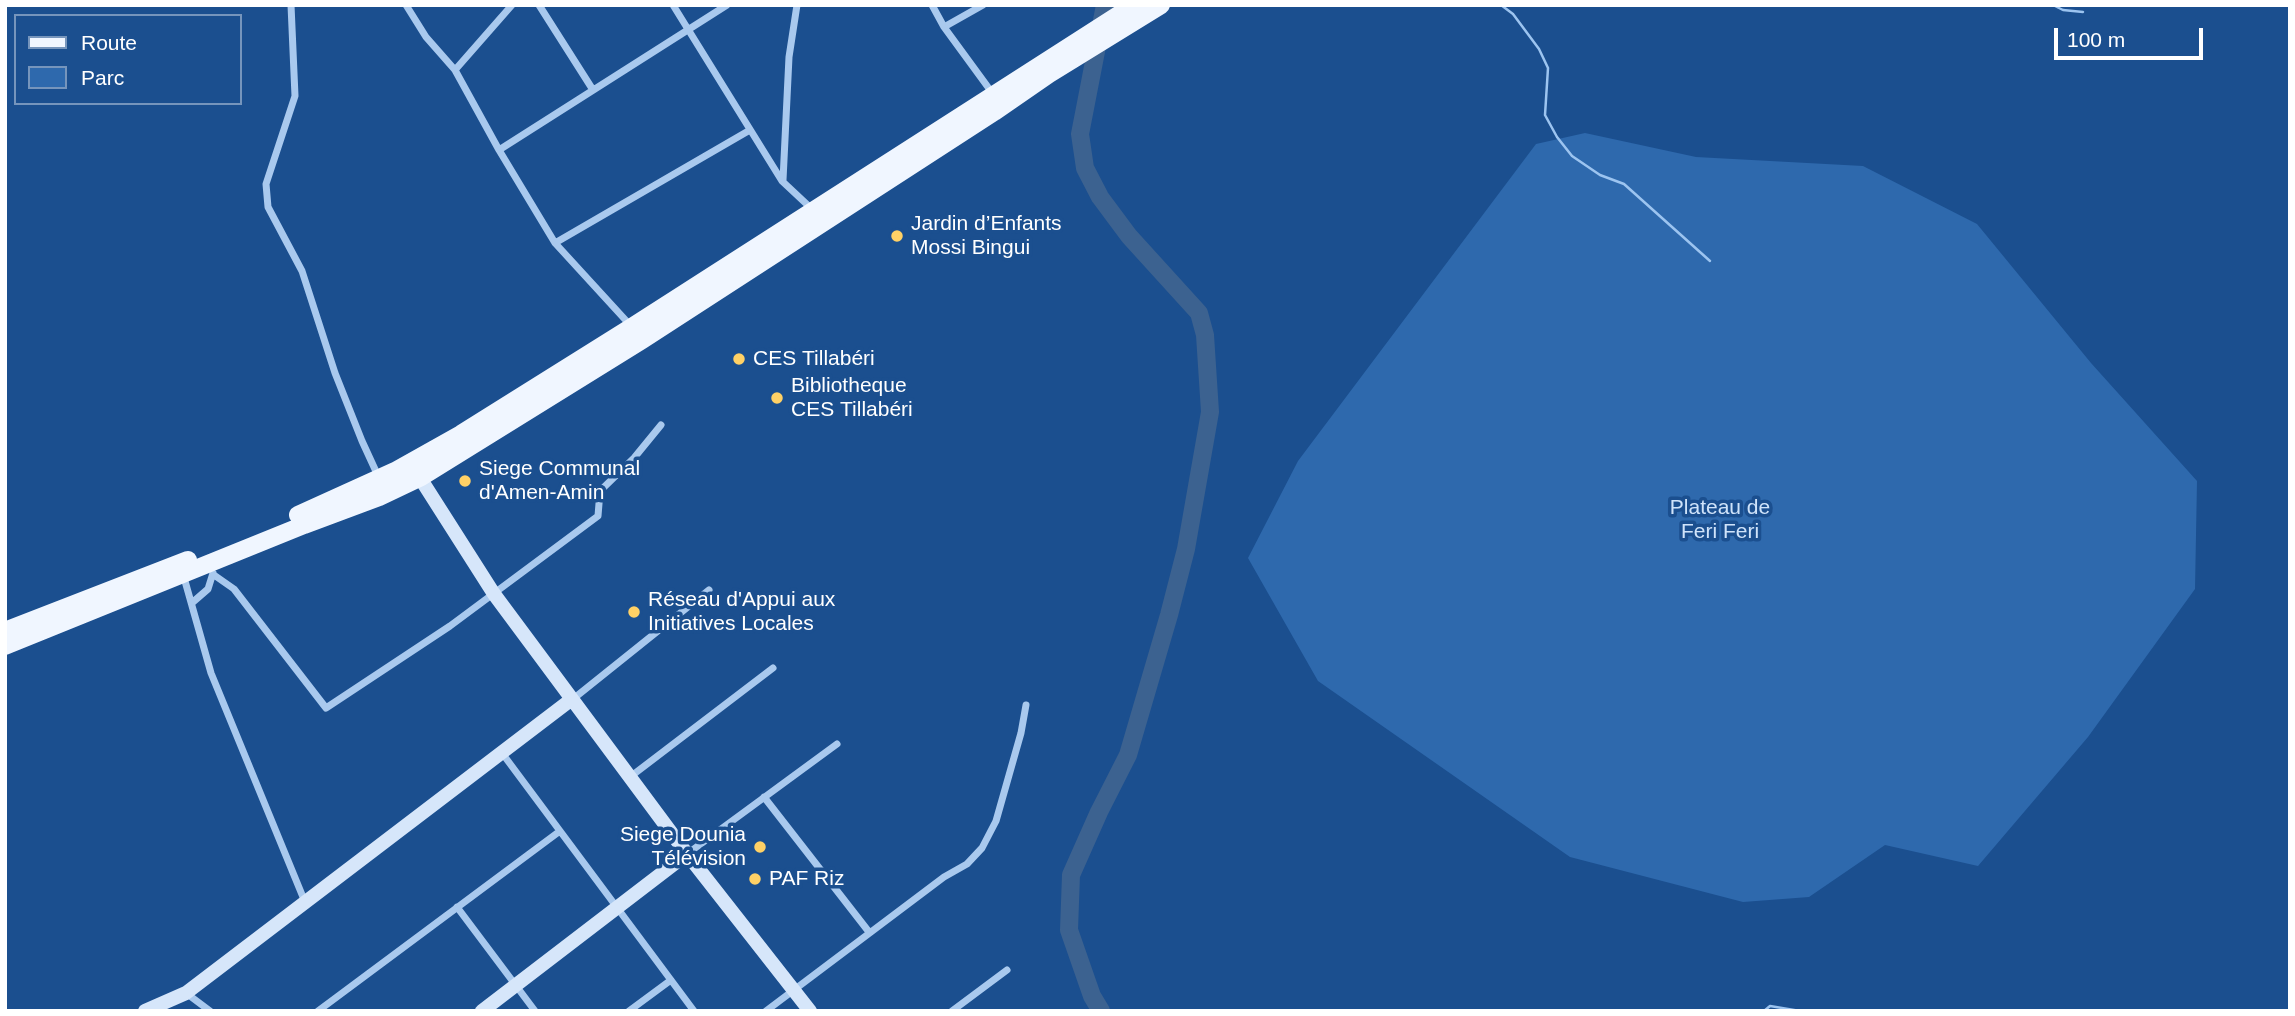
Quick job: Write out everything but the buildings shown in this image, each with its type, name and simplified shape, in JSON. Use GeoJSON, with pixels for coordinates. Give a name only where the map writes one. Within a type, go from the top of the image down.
{"type":"FeatureCollection","features":[{"type":"Feature","properties":{"kind":"main road"},"geometry":{"type":"LineString","coordinates":[[1116,25],[1134,5]]}},
{"type":"Feature","properties":{"kind":"main road"},"geometry":{"type":"LineString","coordinates":[[5,646],[183,574],[213,568],[379,497],[415,470],[637,334],[1077,49],[1116,25],[1161,5]]}},
{"type":"Feature","properties":{"kind":"main road"},"geometry":{"type":"LineString","coordinates":[[818,216],[994,95],[1077,49]]}},
{"type":"Feature","properties":{"kind":"main road"},"geometry":{"type":"LineString","coordinates":[[5,631],[145,575],[217,550],[380,478],[415,470]]}},
{"type":"Feature","properties":{"kind":"street"},"geometry":{"type":"LineString","coordinates":[[291,5],[295,96],[266,184],[268,207],[302,271],[335,373],[380,478]]}},
{"type":"Feature","properties":{"kind":"street"},"geometry":{"type":"LineString","coordinates":[[406,5],[426,37],[455,70],[555,243],[637,334]]}},
{"type":"Feature","properties":{"kind":"street"},"geometry":{"type":"LineString","coordinates":[[455,70],[512,5]]}},
{"type":"Feature","properties":{"kind":"street"},"geometry":{"type":"LineString","coordinates":[[540,5],[593,90]]}},
{"type":"Feature","properties":{"kind":"street"},"geometry":{"type":"LineString","coordinates":[[673,5],[782,181],[818,216]]}},
{"type":"Feature","properties":{"kind":"street"},"geometry":{"type":"LineString","coordinates":[[499,149],[727,5]]}},
{"type":"Feature","properties":{"kind":"street"},"geometry":{"type":"LineString","coordinates":[[782,181],[789,57],[797,5]]}},
{"type":"Feature","properties":{"kind":"street"},"geometry":{"type":"LineString","coordinates":[[932,5],[944,27],[994,95]]}},
{"type":"Feature","properties":{"kind":"street"},"geometry":{"type":"LineString","coordinates":[[944,27],[983,5]]}},
{"type":"Feature","properties":{"kind":"street"},"geometry":{"type":"LineString","coordinates":[[555,243],[750,130]]}},
{"type":"Feature","properties":{"kind":"street"},"geometry":{"type":"LineString","coordinates":[[213,568],[234,589],[326,708],[494,594],[598,516],[600,491],[662,425]]}},
{"type":"Feature","properties":{"kind":"street"},"geometry":{"type":"LineString","coordinates":[[415,470],[494,594],[687,854],[810,1011]]}},
{"type":"Feature","properties":{"kind":"street"},"geometry":{"type":"LineString","coordinates":[[193,602],[208,589],[213,568]]}},
{"type":"Feature","properties":{"kind":"street"},"geometry":{"type":"LineString","coordinates":[[183,574],[211,673],[305,902]]}},
{"type":"Feature","properties":{"kind":"street"},"geometry":{"type":"LineString","coordinates":[[145,1011],[186,993],[572,699],[709,590]]}},
{"type":"Feature","properties":{"kind":"street"},"geometry":{"type":"LineString","coordinates":[[630,777],[773,668]]}},
{"type":"Feature","properties":{"kind":"street"},"geometry":{"type":"LineString","coordinates":[[766,1011],[944,877],[967,864],[982,848],[996,821],[1027,705]]}},
{"type":"Feature","properties":{"kind":"street"},"geometry":{"type":"LineString","coordinates":[[482,1011],[687,854],[837,744]]}},
{"type":"Feature","properties":{"kind":"street"},"geometry":{"type":"LineString","coordinates":[[502,752],[694,1011]]}},
{"type":"Feature","properties":{"kind":"street"},"geometry":{"type":"LineString","coordinates":[[764,797],[869,932]]}},
{"type":"Feature","properties":{"kind":"street"},"geometry":{"type":"LineString","coordinates":[[323,1009],[560,831]]}},
{"type":"Feature","properties":{"kind":"street"},"geometry":{"type":"LineString","coordinates":[[457,907],[535,1011]]}},
{"type":"Feature","properties":{"kind":"street"},"geometry":{"type":"LineString","coordinates":[[952,1011],[1007,970]]}},
{"type":"Feature","properties":{"kind":"street"},"geometry":{"type":"LineString","coordinates":[[629,1011],[671,980]]}},
{"type":"Feature","properties":{"kind":"street"},"geometry":{"type":"LineString","coordinates":[[186,993],[210,1011]]}},
{"type":"Feature","properties":{"kind":"green space","name":"Plateau de Feri Feri"},"geometry":{"type":"Polygon","coordinates":[[[1585,133],[1696,157],[1863,166],[1977,224],[2091,363],[2197,481],[2195,589],[2088,737],[1978,866],[1885,845],[1809,897],[1743,902],[1570,857],[1318,681],[1248,558],[1298,461],[1536,144],[1585,133]]]}},
{"type":"Feature","properties":{"kind":"waterway"},"geometry":{"type":"LineString","coordinates":[[1101,1011],[1092,996],[1069,930],[1071,875],[1128,755],[1186,549],[1210,412],[1205,335],[1199,313],[1129,236],[1100,197],[1085,168],[1080,134],[1105,5]]}},
{"type":"Feature","properties":{"kind":"waterway"},"geometry":{"type":"LineString","coordinates":[[1501,5],[1513,14],[1539,49],[1548,68],[1545,115],[1572,156],[1600,175],[1624,184],[1710,261]]}},
{"type":"Feature","properties":{"kind":"waterway"},"geometry":{"type":"LineString","coordinates":[[2053,5],[2063,10],[2083,12]]}},
{"type":"Feature","properties":{"kind":"waterway"},"geometry":{"type":"LineString","coordinates":[[1764,1011],[1770,1006],[1800,1011]]}},
{"type":"Feature","properties":{"kind":"waterway"},"geometry":{"type":"LineString","coordinates":[[1949,1011],[1963,1011]]}},
{"type":"Feature","properties":{"kind":"place","name":"Jardin d’Enfants Mossi Bingui"},"geometry":{"type":"Point","coordinates":[897,236]}},
{"type":"Feature","properties":{"kind":"place","name":"CES Tillabéri"},"geometry":{"type":"Point","coordinates":[739,359]}},
{"type":"Feature","properties":{"kind":"place","name":"Bibliotheque CES Tillabéri"},"geometry":{"type":"Point","coordinates":[777,398]}},
{"type":"Feature","properties":{"kind":"place","name":"Siege Communal d'Amen-Amin"},"geometry":{"type":"Point","coordinates":[465,481]}},
{"type":"Feature","properties":{"kind":"place","name":"Réseau d'Appui aux Initiatives Locales"},"geometry":{"type":"Point","coordinates":[634,612]}},
{"type":"Feature","properties":{"kind":"place","name":"Siege Dounia Télévision"},"geometry":{"type":"Point","coordinates":[760,847]}},
{"type":"Feature","properties":{"kind":"place","name":"PAF Riz"},"geometry":{"type":"Point","coordinates":[755,879]}}]}
